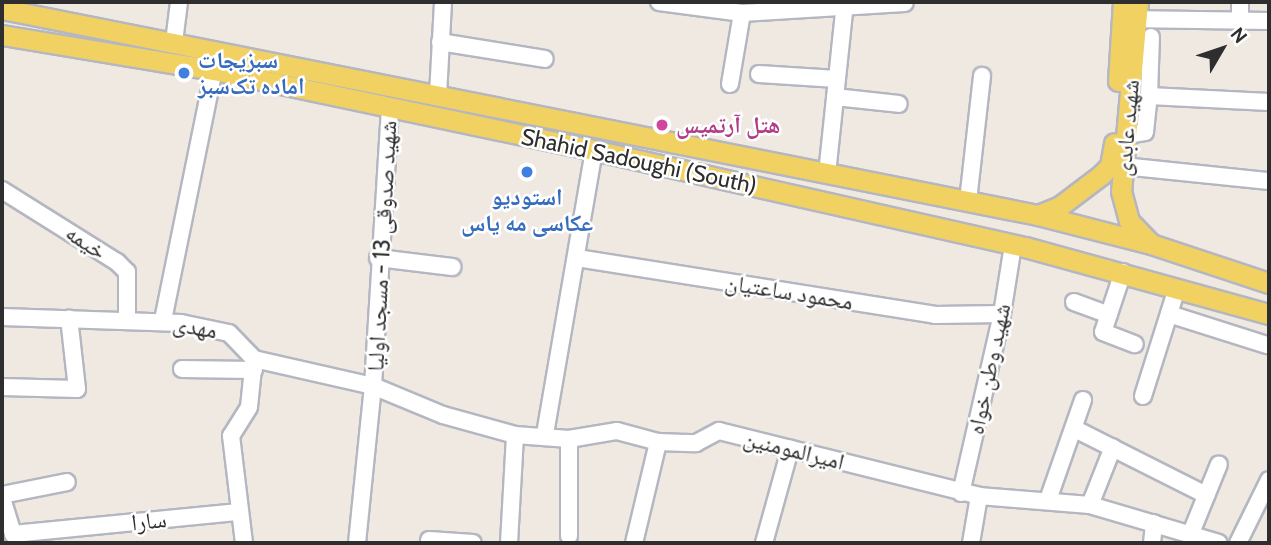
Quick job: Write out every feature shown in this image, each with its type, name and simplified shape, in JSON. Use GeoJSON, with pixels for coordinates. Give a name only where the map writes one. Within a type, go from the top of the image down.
{"type":"FeatureCollection","features":[{"type":"Feature","properties":{"kind":"main road","name":"Shahid Sadoughi (South)"},"geometry":{"type":"LineString","coordinates":[[2,9],[1038,215],[1152,244],[1269,282]]}},
{"type":"Feature","properties":{"kind":"main road","name":"شهید عابدی"},"geometry":{"type":"LineString","coordinates":[[1130,10],[1123,208],[1152,244]]}},
{"type":"Feature","properties":{"kind":"main road","name":"شهید عابدی"},"geometry":{"type":"LineString","coordinates":[[1038,215],[1060,206],[1110,166],[1130,10]]}},
{"type":"Feature","properties":{"kind":"main road","name":"Shahid Sadoughi (South)"},"geometry":{"type":"LineString","coordinates":[[2,35],[214,70],[594,150],[1013,244],[1269,314]]}},
{"type":"Feature","properties":{"kind":"main road"},"geometry":{"type":"LineString","coordinates":[[514,134],[519,112]]}},
{"type":"Feature","properties":{"kind":"street"},"geometry":{"type":"LineString","coordinates":[[174,42],[179,2]]}},
{"type":"Feature","properties":{"kind":"street"},"geometry":{"type":"LineString","coordinates":[[438,95],[443,2]]}},
{"type":"Feature","properties":{"kind":"street"},"geometry":{"type":"LineString","coordinates":[[659,2],[742,13],[845,4],[905,3]]}},
{"type":"Feature","properties":{"kind":"street"},"geometry":{"type":"LineString","coordinates":[[1240,2],[1240,21]]}},
{"type":"Feature","properties":{"kind":"street"},"geometry":{"type":"LineString","coordinates":[[827,173],[845,4]]}},
{"type":"Feature","properties":{"kind":"street"},"geometry":{"type":"LineString","coordinates":[[1130,10],[1240,21],[1269,20]]}},
{"type":"Feature","properties":{"kind":"street"},"geometry":{"type":"LineString","coordinates":[[730,84],[742,13]]}},
{"type":"Feature","properties":{"kind":"street"},"geometry":{"type":"LineString","coordinates":[[1127,135],[1145,132],[1151,37]]}},
{"type":"Feature","properties":{"kind":"street"},"geometry":{"type":"LineString","coordinates":[[440,42],[545,59]]}},
{"type":"Feature","properties":{"kind":"street"},"geometry":{"type":"LineString","coordinates":[[163,320],[214,70]]}},
{"type":"Feature","properties":{"kind":"street"},"geometry":{"type":"LineString","coordinates":[[759,74],[837,79]]}},
{"type":"Feature","properties":{"kind":"street"},"geometry":{"type":"LineString","coordinates":[[968,201],[982,76]]}},
{"type":"Feature","properties":{"kind":"street"},"geometry":{"type":"LineString","coordinates":[[1149,96],[1269,102]]}},
{"type":"Feature","properties":{"kind":"street"},"geometry":{"type":"LineString","coordinates":[[835,97],[899,104]]}},
{"type":"Feature","properties":{"kind":"street","name":"شهید صدوقی 13 - مسجد اولیا"},"geometry":{"type":"LineString","coordinates":[[357,543],[373,386],[378,258],[390,107]]}},
{"type":"Feature","properties":{"kind":"street"},"geometry":{"type":"LineString","coordinates":[[545,434],[594,150]]}},
{"type":"Feature","properties":{"kind":"street"},"geometry":{"type":"LineString","coordinates":[[1123,166],[1269,181]]}},
{"type":"Feature","properties":{"kind":"street","name":"خیمه"},"geometry":{"type":"LineString","coordinates":[[2,190],[117,262],[127,272],[127,321]]}},
{"type":"Feature","properties":{"kind":"street","name":"شهید وطن خواه"},"geometry":{"type":"LineString","coordinates":[[961,493],[1002,314],[1013,244]]}},
{"type":"Feature","properties":{"kind":"street"},"geometry":{"type":"LineString","coordinates":[[378,258],[452,267]]}},
{"type":"Feature","properties":{"kind":"street","name":"محمود ساعتیان"},"geometry":{"type":"LineString","coordinates":[[577,258],[935,315],[1002,314]]}},
{"type":"Feature","properties":{"kind":"street"},"geometry":{"type":"LineString","coordinates":[[1123,272],[1103,332],[1135,344]]}},
{"type":"Feature","properties":{"kind":"street"},"geometry":{"type":"LineString","coordinates":[[1143,396],[1177,288]]}},
{"type":"Feature","properties":{"kind":"street"},"geometry":{"type":"LineString","coordinates":[[1074,302],[1109,315]]}},
{"type":"Feature","properties":{"kind":"street"},"geometry":{"type":"LineString","coordinates":[[1169,314],[1267,345]]}},
{"type":"Feature","properties":{"kind":"street","name":"مهدی"},"geometry":{"type":"LineString","coordinates":[[2,317],[163,320],[229,333],[254,364]]}},
{"type":"Feature","properties":{"kind":"street"},"geometry":{"type":"LineString","coordinates":[[2,387],[77,389],[69,318]]}},
{"type":"Feature","properties":{"kind":"street"},"geometry":{"type":"LineString","coordinates":[[244,543],[231,436],[249,407],[254,364]]}},
{"type":"Feature","properties":{"kind":"street"},"geometry":{"type":"LineString","coordinates":[[181,369],[254,364],[373,386]]}},
{"type":"Feature","properties":{"kind":"street","name":"امیرالمومنین"},"geometry":{"type":"LineString","coordinates":[[373,386],[443,415],[514,435],[545,434],[569,439],[617,431],[658,442],[696,443],[719,431],[961,493],[1090,505],[1219,543]]}},
{"type":"Feature","properties":{"kind":"street"},"geometry":{"type":"LineString","coordinates":[[1048,500],[1083,400]]}},
{"type":"Feature","properties":{"kind":"street"},"geometry":{"type":"LineString","coordinates":[[1075,429],[1206,495]]}},
{"type":"Feature","properties":{"kind":"street"},"geometry":{"type":"LineString","coordinates":[[509,543],[514,435]]}},
{"type":"Feature","properties":{"kind":"street"},"geometry":{"type":"LineString","coordinates":[[569,439],[569,536]]}},
{"type":"Feature","properties":{"kind":"street"},"geometry":{"type":"LineString","coordinates":[[634,543],[658,442]]}},
{"type":"Feature","properties":{"kind":"street"},"geometry":{"type":"LineString","coordinates":[[1090,505],[1114,447]]}},
{"type":"Feature","properties":{"kind":"street"},"geometry":{"type":"LineString","coordinates":[[764,543],[790,449]]}},
{"type":"Feature","properties":{"kind":"street"},"geometry":{"type":"LineString","coordinates":[[1191,533],[1219,464]]}},
{"type":"Feature","properties":{"kind":"street"},"geometry":{"type":"LineString","coordinates":[[1238,543],[1269,480]]}},
{"type":"Feature","properties":{"kind":"street"},"geometry":{"type":"LineString","coordinates":[[2,496],[67,482]]}},
{"type":"Feature","properties":{"kind":"street","name":"سارا"},"geometry":{"type":"LineString","coordinates":[[2,496],[7,536],[239,512]]}},
{"type":"Feature","properties":{"kind":"street"},"geometry":{"type":"LineString","coordinates":[[971,543],[979,496]]}},
{"type":"Feature","properties":{"kind":"street"},"geometry":{"type":"LineString","coordinates":[[1152,543],[1154,523]]}},
{"type":"Feature","properties":{"kind":"street"},"geometry":{"type":"LineString","coordinates":[[429,540],[474,543]]}},
{"type":"Feature","properties":{"kind":"place","name":"سبزیجات اماده تک‌سبز"},"geometry":{"type":"Point","coordinates":[184,73]}},
{"type":"Feature","properties":{"kind":"place","name":"هتل آرتمیس"},"geometry":{"type":"Point","coordinates":[662,125]}},
{"type":"Feature","properties":{"kind":"place","name":"استودیو عکاسی مه یاس"},"geometry":{"type":"Point","coordinates":[527,172]}}]}
